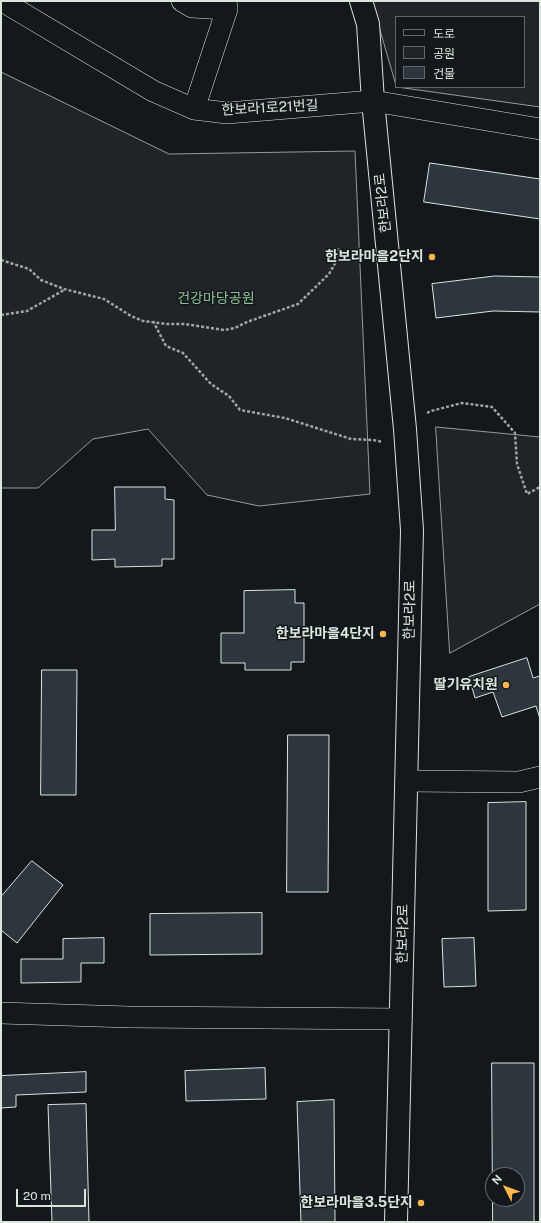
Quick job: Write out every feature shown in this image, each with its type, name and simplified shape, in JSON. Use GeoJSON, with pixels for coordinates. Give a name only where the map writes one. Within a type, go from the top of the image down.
{"type":"FeatureCollection","features":[{"type":"Feature","properties":{"kind":"street","name":"한보라1로21번길"},"geometry":{"type":"LineString","coordinates":[[2,1],[153,91],[194,109],[227,113],[373,101],[540,129]]}},
{"type":"Feature","properties":{"kind":"street"},"geometry":{"type":"LineString","coordinates":[[182,1],[192,7],[227,5],[194,109]]}},
{"type":"Feature","properties":{"kind":"street","name":"한보라2로"},"geometry":{"type":"LineString","coordinates":[[361,1],[368,24],[373,101],[405,429],[412,530],[396,1222]]}},
{"type":"Feature","properties":{"kind":"street"},"geometry":{"type":"LineString","coordinates":[[406,781],[519,782],[540,777]]}},
{"type":"Feature","properties":{"kind":"street"},"geometry":{"type":"LineString","coordinates":[[1,1013],[129,1017],[401,1019]]}},
{"type":"Feature","properties":{"kind":"path"},"geometry":{"type":"LineString","coordinates":[[1,260],[29,269],[41,280],[64,290],[104,299],[131,316],[143,321],[153,321],[167,324],[185,324],[224,330],[235,328],[247,322],[298,304],[329,274],[338,258],[338,248]]}},
{"type":"Feature","properties":{"kind":"path"},"geometry":{"type":"LineString","coordinates":[[1,315],[27,311],[64,290]]}},
{"type":"Feature","properties":{"kind":"path"},"geometry":{"type":"LineString","coordinates":[[153,321],[166,346],[183,353],[211,384],[229,396],[240,410],[285,418],[351,440],[373,440],[386,442],[431,411],[462,403],[492,407],[515,433],[517,464],[527,494],[540,487]]}},
{"type":"Feature","properties":{"kind":"green space"},"geometry":{"type":"Polygon","coordinates":[[[372,1],[540,1],[540,107],[404,88],[525,88],[525,16],[395,16],[395,82],[372,1]]]}},
{"type":"Feature","properties":{"kind":"green space","name":"건강마당공원"},"geometry":{"type":"Polygon","coordinates":[[[1,72],[169,154],[355,151],[370,494],[259,506],[207,495],[148,429],[93,439],[38,488],[1,488],[1,72]]]}},
{"type":"Feature","properties":{"kind":"green space"},"geometry":{"type":"Polygon","coordinates":[[[436,427],[540,437],[540,604],[450,653],[436,427]]]}},
{"type":"Feature","properties":{"kind":"building"},"geometry":{"type":"Polygon","coordinates":[[[430,163],[540,179],[540,219],[424,202],[430,163]]]}},
{"type":"Feature","properties":{"kind":"building"},"geometry":{"type":"Polygon","coordinates":[[[495,276],[540,277],[540,312],[493,311],[436,318],[432,284],[495,276]]]}},
{"type":"Feature","properties":{"kind":"building"},"geometry":{"type":"Polygon","coordinates":[[[115,487],[165,487],[165,499],[174,500],[174,559],[162,559],[162,566],[115,567],[115,559],[92,560],[92,530],[115,530],[115,487]]]}},
{"type":"Feature","properties":{"kind":"building"},"geometry":{"type":"Polygon","coordinates":[[[295,590],[295,603],[304,603],[304,662],[291,662],[291,670],[245,670],[245,663],[221,663],[221,633],[244,633],[244,591],[295,590]]]}},
{"type":"Feature","properties":{"kind":"building","name":"딸기유치원"},"geometry":{"type":"Polygon","coordinates":[[[527,658],[533,678],[540,676],[540,719],[536,706],[502,717],[493,692],[475,698],[469,677],[527,658]]]}},
{"type":"Feature","properties":{"kind":"building"},"geometry":{"type":"Polygon","coordinates":[[[42,670],[77,670],[76,795],[41,795],[42,670]]]}},
{"type":"Feature","properties":{"kind":"building"},"geometry":{"type":"Polygon","coordinates":[[[288,735],[329,735],[328,892],[287,892],[288,735]]]}},
{"type":"Feature","properties":{"kind":"building"},"geometry":{"type":"Polygon","coordinates":[[[526,802],[526,910],[488,911],[488,803],[526,802]]]}},
{"type":"Feature","properties":{"kind":"building"},"geometry":{"type":"Polygon","coordinates":[[[32,861],[63,885],[17,943],[1,930],[1,897],[32,861]]]}},
{"type":"Feature","properties":{"kind":"building"},"geometry":{"type":"Polygon","coordinates":[[[262,913],[262,954],[150,955],[150,914],[262,913]]]}},
{"type":"Feature","properties":{"kind":"building"},"geometry":{"type":"Polygon","coordinates":[[[104,938],[104,963],[81,963],[81,982],[21,983],[21,959],[63,959],[63,939],[104,938]]]}},
{"type":"Feature","properties":{"kind":"building"},"geometry":{"type":"Polygon","coordinates":[[[474,938],[476,986],[444,987],[442,939],[474,938]]]}},
{"type":"Feature","properties":{"kind":"building"},"geometry":{"type":"Polygon","coordinates":[[[492,1063],[534,1063],[534,1222],[493,1222],[493,1207],[525,1207],[525,1167],[493,1167],[492,1063]]]}},
{"type":"Feature","properties":{"kind":"building"},"geometry":{"type":"Polygon","coordinates":[[[265,1068],[266,1099],[186,1101],[185,1071],[265,1068]]]}},
{"type":"Feature","properties":{"kind":"building"},"geometry":{"type":"Polygon","coordinates":[[[86,1072],[86,1092],[16,1095],[16,1107],[1,1108],[1,1076],[86,1072]]]}},
{"type":"Feature","properties":{"kind":"building"},"geometry":{"type":"Polygon","coordinates":[[[334,1100],[335,1222],[301,1222],[297,1102],[334,1100]]]}},
{"type":"Feature","properties":{"kind":"building"},"geometry":{"type":"Polygon","coordinates":[[[86,1104],[89,1222],[52,1222],[48,1105],[86,1104]]]}},
{"type":"Feature","properties":{"kind":"place","name":"한보라마을2단지"},"geometry":{"type":"Point","coordinates":[432,257]}},
{"type":"Feature","properties":{"kind":"place","name":"한보라마을4단지"},"geometry":{"type":"Point","coordinates":[383,634]}},
{"type":"Feature","properties":{"kind":"place","name":"딸기유치원"},"geometry":{"type":"Point","coordinates":[506,685]}},
{"type":"Feature","properties":{"kind":"place","name":"한보라마을3.5단지"},"geometry":{"type":"Point","coordinates":[421,1203]}}]}
